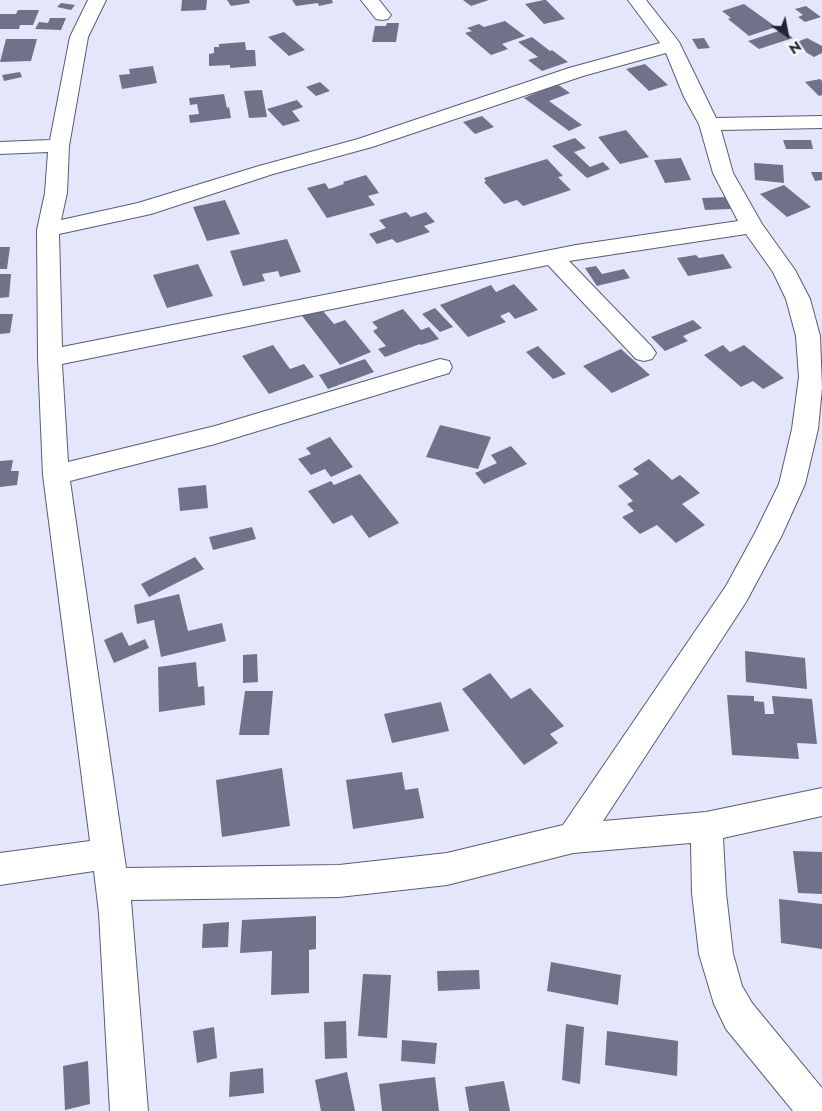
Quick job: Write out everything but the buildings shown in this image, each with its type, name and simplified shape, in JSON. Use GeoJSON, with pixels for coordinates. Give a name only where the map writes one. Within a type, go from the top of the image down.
{"type":"FeatureCollection","features":[{"type":"Feature","properties":{"kind":"street"},"geometry":{"type":"LineString","coordinates":[[97,0],[79,37],[58,146],[56,193],[48,230],[50,358],[56,476],[116,913],[129,1111]]}},
{"type":"Feature","properties":{"kind":"street"},"geometry":{"type":"LineString","coordinates":[[370,0],[382,15]]}},
{"type":"Feature","properties":{"kind":"street"},"geometry":{"type":"LineString","coordinates":[[573,838],[736,594],[768,535],[792,484],[805,429],[811,377],[808,336],[798,299],[784,270],[752,226],[723,173],[709,124],[694,97],[672,46],[637,0]]}},
{"type":"Feature","properties":{"kind":"street"},"geometry":{"type":"LineString","coordinates":[[48,230],[143,208],[258,172],[365,143],[576,72],[672,46]]}},
{"type":"Feature","properties":{"kind":"street"},"geometry":{"type":"LineString","coordinates":[[709,124],[822,122]]}},
{"type":"Feature","properties":{"kind":"street"},"geometry":{"type":"LineString","coordinates":[[0,148],[58,146]]}},
{"type":"Feature","properties":{"kind":"street"},"geometry":{"type":"LineString","coordinates":[[50,358],[553,257],[752,226]]}},
{"type":"Feature","properties":{"kind":"street"},"geometry":{"type":"LineString","coordinates":[[553,257],[644,353]]}},
{"type":"Feature","properties":{"kind":"street"},"geometry":{"type":"LineString","coordinates":[[56,476],[214,435],[440,367]]}},
{"type":"Feature","properties":{"kind":"street"},"geometry":{"type":"LineString","coordinates":[[0,869],[110,869],[339,881],[447,869],[573,838],[706,827],[822,802]]}},
{"type":"Feature","properties":{"kind":"street"},"geometry":{"type":"LineString","coordinates":[[706,827],[709,892],[716,954],[726,992],[744,1022],[817,1111]]}}]}
